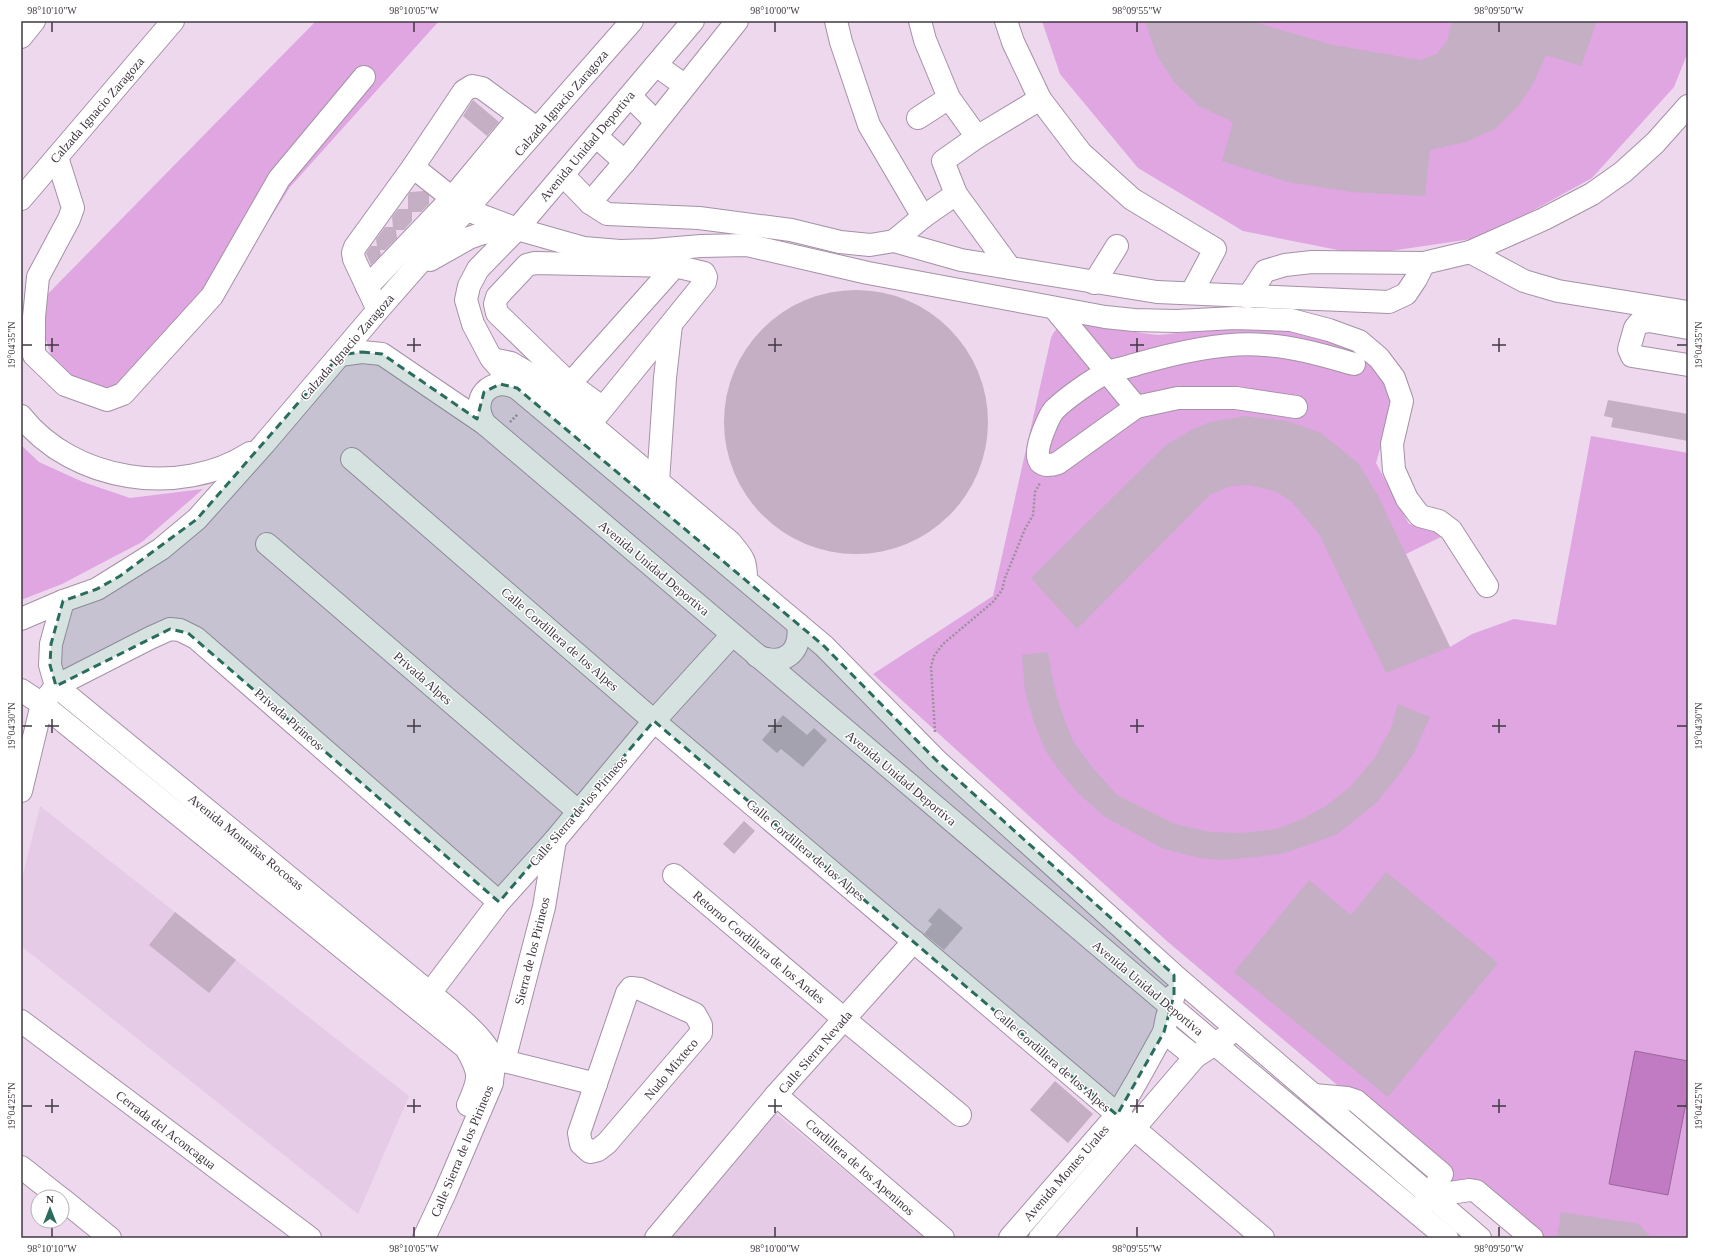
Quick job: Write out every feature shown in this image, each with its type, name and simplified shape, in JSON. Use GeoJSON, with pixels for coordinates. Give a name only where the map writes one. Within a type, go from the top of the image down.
{"type":"FeatureCollection","features":[{"type":"Feature","properties":{"kind":"street"},"geometry":{"type":"LineString","coordinates":[[21,36],[34,21]]}},
{"type":"Feature","properties":{"kind":"street","name":"Calzada Ignacio Zaragoza"},"geometry":{"type":"LineString","coordinates":[[21,199],[173,21]]}},
{"type":"Feature","properties":{"kind":"street","name":"Calzada Ignacio Zaragoza"},"geometry":{"type":"LineString","coordinates":[[21,619],[63,601],[97,589],[120,576],[161,549],[197,519],[264,444],[408,276],[428,262],[469,238],[472,214],[488,187],[632,21]]}},
{"type":"Feature","properties":{"kind":"street","name":"Avenida Unidad Deportiva"},"geometry":{"type":"LineString","coordinates":[[693,21],[517,229],[478,269],[469,286],[466,300],[473,324],[491,358],[517,388],[824,646],[936,760],[1174,975],[1314,1095],[1424,1204],[1447,1238]]}},
{"type":"Feature","properties":{"kind":"street"},"geometry":{"type":"LineString","coordinates":[[590,202],[624,163],[737,21]]}},
{"type":"Feature","properties":{"kind":"street"},"geometry":{"type":"LineString","coordinates":[[836,21],[841,42],[869,125],[923,217]]}},
{"type":"Feature","properties":{"kind":"street"},"geometry":{"type":"LineString","coordinates":[[920,21],[925,40],[949,98],[978,137]]}},
{"type":"Feature","properties":{"kind":"street"},"geometry":{"type":"LineString","coordinates":[[1006,21],[1013,42],[1040,99],[1081,153],[1132,199],[1215,249],[1192,292]]}},
{"type":"Feature","properties":{"kind":"street"},"geometry":{"type":"LineString","coordinates":[[656,65],[686,85]]}},
{"type":"Feature","properties":{"kind":"street"},"geometry":{"type":"LineString","coordinates":[[57,156],[73,208],[70,219],[38,277],[34,317],[34,355],[65,385],[108,400],[123,394],[212,296],[279,179],[364,77]]}},
{"type":"Feature","properties":{"kind":"street"},"geometry":{"type":"LineString","coordinates":[[378,310],[354,259],[353,253],[355,247],[464,91],[472,86],[482,88],[539,129]]}},
{"type":"Feature","properties":{"kind":"street"},"geometry":{"type":"LineString","coordinates":[[630,96],[656,122]]}},
{"type":"Feature","properties":{"kind":"street"},"geometry":{"type":"LineString","coordinates":[[918,118],[949,98]]}},
{"type":"Feature","properties":{"kind":"street"},"geometry":{"type":"LineString","coordinates":[[1010,268],[956,194],[943,161],[978,137],[1040,99]]}},
{"type":"Feature","properties":{"kind":"street"},"geometry":{"type":"LineString","coordinates":[[1248,296],[1265,271],[1285,265],[1312,262],[1424,263],[1470,252],[1544,219],[1592,194],[1623,172],[1656,143],[1688,106]]}},
{"type":"Feature","properties":{"kind":"street"},"geometry":{"type":"LineString","coordinates":[[367,287],[472,214],[520,116]]}},
{"type":"Feature","properties":{"kind":"street"},"geometry":{"type":"LineString","coordinates":[[596,136],[624,163]]}},
{"type":"Feature","properties":{"kind":"street"},"geometry":{"type":"LineString","coordinates":[[412,167],[472,214],[517,229],[584,248],[620,251],[701,246],[748,245],[868,273],[1055,309],[1105,317],[1134,320],[1177,321],[1235,318],[1291,320],[1329,330],[1359,341],[1379,358],[1394,378],[1402,401],[1392,444],[1394,470],[1407,499],[1420,516],[1439,521],[1451,530],[1487,586]]}},
{"type":"Feature","properties":{"kind":"street"},"geometry":{"type":"LineString","coordinates":[[563,175],[590,202],[607,214],[699,218],[791,230],[840,242],[870,245],[894,241],[961,260],[1157,292],[1192,292],[1389,302],[1406,294],[1424,263]]}},
{"type":"Feature","properties":{"kind":"street"},"geometry":{"type":"LineString","coordinates":[[894,241],[923,217],[956,194]]}},
{"type":"Feature","properties":{"kind":"street","name":"Avenida Unidad Deportiva"},"geometry":{"type":"LineString","coordinates":[[472,214],[478,269]]}},
{"type":"Feature","properties":{"kind":"street"},"geometry":{"type":"LineString","coordinates":[[1094,282],[1117,246]]}},
{"type":"Feature","properties":{"kind":"street"},"geometry":{"type":"LineString","coordinates":[[1470,252],[1524,281],[1558,291],[1688,312]]}},
{"type":"Feature","properties":{"kind":"street"},"geometry":{"type":"LineString","coordinates":[[564,391],[497,313],[495,304],[497,296],[527,265],[535,262],[674,266],[704,273],[706,277],[705,282],[597,416]]}},
{"type":"Feature","properties":{"kind":"street"},"geometry":{"type":"LineString","coordinates":[[564,391],[674,266]]}},
{"type":"Feature","properties":{"kind":"street"},"geometry":{"type":"LineString","coordinates":[[1055,309],[1136,407]]}},
{"type":"Feature","properties":{"kind":"street"},"geometry":{"type":"LineString","coordinates":[[1688,328],[1649,321],[1639,323],[1635,328],[1629,349],[1632,356],[1688,365]]}},
{"type":"Feature","properties":{"kind":"street"},"geometry":{"type":"LineString","coordinates":[[658,482],[671,325]]}},
{"type":"Feature","properties":{"kind":"street"},"geometry":{"type":"LineString","coordinates":[[1296,408],[1236,398],[1178,398],[1136,407],[1058,463],[1051,466],[1044,465],[1037,456],[1040,439],[1046,422],[1054,411],[1084,386],[1108,372],[1164,356],[1239,345],[1264,344],[1304,350],[1354,364]]}},
{"type":"Feature","properties":{"kind":"street","name":"Avenida Unidad Deportiva"},"geometry":{"type":"LineString","coordinates":[[340,355],[362,352],[382,354],[485,424],[1215,1044],[1424,1204],[1480,1238]]}},
{"type":"Feature","properties":{"kind":"street"},"geometry":{"type":"LineString","coordinates":[[491,358],[511,362],[533,376],[564,391],[597,416],[658,482],[730,542],[746,564],[746,580]]}},
{"type":"Feature","properties":{"kind":"street"},"geometry":{"type":"LineString","coordinates":[[485,424],[480,417],[478,408],[480,399],[484,392],[491,386],[500,384],[509,384],[517,388]]}},
{"type":"Feature","properties":{"kind":"street"},"geometry":{"type":"LineString","coordinates":[[21,416],[29,426],[45,440],[81,462],[122,475],[143,478],[164,479],[207,472],[234,462],[264,444]]}},
{"type":"Feature","properties":{"kind":"street","name":"Calle Cordillera de los Alpes"},"geometry":{"type":"LineString","coordinates":[[352,459],[654,721],[1263,1238]]}},
{"type":"Feature","properties":{"kind":"street","name":"Privada Alpes"},"geometry":{"type":"LineString","coordinates":[[267,544],[579,812]]}},
{"type":"Feature","properties":{"kind":"street"},"geometry":{"type":"LineString","coordinates":[[21,792],[42,704],[56,686],[50,665],[51,644],[63,601]]}},
{"type":"Feature","properties":{"kind":"street"},"geometry":{"type":"LineString","coordinates":[[757,656],[768,661],[779,660],[789,655],[796,647],[800,636],[798,624]]}},
{"type":"Feature","properties":{"kind":"street","name":"Privada Pirineos"},"geometry":{"type":"LineString","coordinates":[[56,686],[170,629],[188,634],[499,902]]}},
{"type":"Feature","properties":{"kind":"street","name":"Calle Sierra de los Pirineos"},"geometry":{"type":"LineString","coordinates":[[430,993],[499,902],[579,812],[654,721],[732,635]]}},
{"type":"Feature","properties":{"kind":"street","name":"Avenida Montañas Rocosas"},"geometry":{"type":"LineString","coordinates":[[56,686],[470,1027],[486,1047],[491,1063]]}},
{"type":"Feature","properties":{"kind":"street","name":"Avenida Montañas Rocosas"},"geometry":{"type":"LineString","coordinates":[[21,690],[42,704],[466,1048],[491,1063]]}},
{"type":"Feature","properties":{"kind":"street","name":"Sierra de los Pirineos"},"geometry":{"type":"LineString","coordinates":[[491,1063],[544,907],[555,840]]}},
{"type":"Feature","properties":{"kind":"street","name":"Retorno Cordillera de los Andes"},"geometry":{"type":"LineString","coordinates":[[674,875],[960,1115]]}},
{"type":"Feature","properties":{"kind":"street","name":"Calle Sierra Nevada"},"geometry":{"type":"LineString","coordinates":[[656,1238],[776,1095],[914,941]]}},
{"type":"Feature","properties":{"kind":"street","name":"Avenida Montes Urales"},"geometry":{"type":"LineString","coordinates":[[1040,1238],[1125,1122],[1138,1080],[1164,1032],[1174,995],[1174,975]]}},
{"type":"Feature","properties":{"kind":"street","name":"Nudo Mixteco"},"geometry":{"type":"LineString","coordinates":[[631,988],[640,989],[695,1014],[699,1019],[701,1034],[607,1143],[598,1150],[590,1152],[581,1144],[579,1133],[596,1084],[627,994],[631,988]]}},
{"type":"Feature","properties":{"kind":"street","name":"Cerrada del Aconcagua"},"geometry":{"type":"LineString","coordinates":[[21,1021],[310,1238]]}},
{"type":"Feature","properties":{"kind":"street"},"geometry":{"type":"LineString","coordinates":[[1164,1032],[1195,1057]]}},
{"type":"Feature","properties":{"kind":"street","name":"Avenida Montes Urales"},"geometry":{"type":"LineString","coordinates":[[1010,1238],[1125,1122],[1195,1057],[1230,1034],[1241,1032]]}},
{"type":"Feature","properties":{"kind":"street"},"geometry":{"type":"LineString","coordinates":[[491,1063],[596,1084]]}},
{"type":"Feature","properties":{"kind":"street","name":"Calle Sierra de los Pirineos"},"geometry":{"type":"LineString","coordinates":[[410,1238],[478,1082],[491,1063]]}},
{"type":"Feature","properties":{"kind":"street","name":"Calle Sierra de los Pirineos"},"geometry":{"type":"LineString","coordinates":[[424,1238],[492,1083],[491,1063]]}},
{"type":"Feature","properties":{"kind":"street","name":"Cordillera de los Apeninos"},"geometry":{"type":"LineString","coordinates":[[776,1095],[943,1238]]}},
{"type":"Feature","properties":{"kind":"street"},"geometry":{"type":"LineString","coordinates":[[21,1167],[49,1189]]}},
{"type":"Feature","properties":{"kind":"street"},"geometry":{"type":"LineString","coordinates":[[1424,1204],[1459,1191],[1476,1191],[1532,1238]]}},
{"type":"Feature","properties":{"kind":"street"},"geometry":{"type":"LineString","coordinates":[[70,1206],[110,1238]]}},
{"type":"Feature","properties":{"kind":"path"},"geometry":{"type":"LineString","coordinates":[[936,760],[931,667],[934,656],[943,644],[993,602],[1002,590],[1005,578],[1025,529],[1033,515],[1035,492],[1039,485],[1044,465]]}},
{"type":"Feature","properties":{"kind":"highlighted area"},"geometry":{"type":"Polygon","coordinates":[[[362,352],[382,354],[477,419],[484,392],[500,384],[517,388],[824,646],[936,760],[1174,975],[1174,995],[1164,1032],[1117,1115],[654,721],[499,902],[188,633],[170,629],[56,686],[50,665],[51,644],[63,601],[97,589],[120,576],[197,519],[340,355],[362,352]]]}},
{"type":"Feature","properties":{"kind":"shaded area"},"geometry":{"type":"Polygon","coordinates":[[[316,21],[439,21],[290,187],[209,316],[111,396],[73,378],[51,355],[35,307],[316,21]]]}},
{"type":"Feature","properties":{"kind":"shaded area"},"geometry":{"type":"Polygon","coordinates":[[[1042,21],[1688,21],[1688,52],[1674,87],[1592,178],[1485,237],[1363,255],[1243,231],[1138,168],[1060,74],[1042,21]]]}},
{"type":"Feature","properties":{"kind":"shaded area"},"geometry":{"type":"Polygon","coordinates":[[[1079,320],[1141,333],[1158,335],[1241,327],[1278,327],[1365,352],[1394,398],[1376,463],[1409,524],[1449,533],[1406,554],[1450,647],[1472,634],[1514,619],[1556,625],[1591,436],[1688,453],[1688,1238],[1518,1238],[1168,942],[873,674],[993,596],[1051,338],[1059,328],[1079,320]]]}},
{"type":"Feature","properties":{"kind":"shaded area"},"geometry":{"type":"Polygon","coordinates":[[[21,445],[39,462],[83,482],[130,498],[203,489],[142,542],[62,584],[21,600],[21,445]]]}},
{"type":"Feature","properties":{"kind":"shaded area"},"geometry":{"type":"Polygon","coordinates":[[[40,806],[409,1096],[358,1214],[21,946],[21,882],[40,806]]]}},
{"type":"Feature","properties":{"kind":"shaded area"},"geometry":{"type":"Polygon","coordinates":[[[1635,1051],[1688,1061],[1688,1093],[1668,1195],[1609,1184],[1635,1051]]]}},
{"type":"Feature","properties":{"kind":"shaded area"},"geometry":{"type":"Polygon","coordinates":[[[774,1112],[926,1238],[669,1238],[774,1112]]]}},
{"type":"Feature","properties":{"kind":"building"},"geometry":{"type":"Polygon","coordinates":[[[1145,21],[1250,21],[1333,45],[1420,60],[1437,54],[1447,41],[1452,21],[1597,21],[1581,66],[1546,55],[1533,84],[1518,106],[1495,129],[1466,142],[1430,150],[1425,196],[1351,192],[1288,182],[1222,161],[1233,122],[1199,106],[1175,83],[1157,56],[1145,21]]]}},
{"type":"Feature","properties":{"kind":"building"},"geometry":{"type":"Polygon","coordinates":[[[473,100],[499,122],[487,136],[463,116],[473,100]]]}},
{"type":"Feature","properties":{"kind":"building"},"geometry":{"type":"Polygon","coordinates":[[[424,191],[429,195],[429,204],[421,212],[412,212],[412,221],[404,230],[396,230],[397,238],[385,250],[380,250],[381,255],[371,265],[366,253],[371,246],[377,246],[376,239],[385,227],[393,227],[392,217],[398,209],[408,209],[408,195],[410,192],[424,191]]]}},
{"type":"Feature","properties":{"kind":"building"},"geometry":{"type":"Polygon","coordinates":[[[856,290],[882,293],[906,300],[929,313],[949,329],[965,349],[978,372],[985,396],[988,422],[985,448],[978,472],[965,495],[949,515],[929,531],[906,544],[882,551],[856,554],[830,551],[806,544],[783,531],[763,515],[747,495],[734,472],[727,448],[724,422],[727,396],[734,372],[747,349],[763,329],[783,313],[806,300],[830,293],[856,290]]]}},
{"type":"Feature","properties":{"kind":"building"},"geometry":{"type":"Polygon","coordinates":[[[1608,400],[1688,414],[1688,441],[1611,427],[1613,418],[1604,416],[1608,400]]]}},
{"type":"Feature","properties":{"kind":"building"},"geometry":{"type":"Polygon","coordinates":[[[1246,416],[1287,421],[1321,433],[1359,464],[1379,498],[1450,647],[1386,673],[1319,534],[1292,502],[1275,491],[1249,485],[1230,486],[1210,495],[1077,629],[1031,578],[1166,445],[1193,429],[1210,422],[1246,416]]]}},
{"type":"Feature","properties":{"kind":"building"},"geometry":{"type":"Polygon","coordinates":[[[1048,652],[1054,686],[1062,713],[1073,741],[1091,766],[1117,795],[1175,824],[1210,832],[1242,833],[1276,829],[1302,819],[1326,806],[1350,787],[1374,759],[1391,728],[1398,704],[1430,717],[1413,755],[1398,776],[1375,804],[1336,835],[1285,853],[1223,860],[1200,858],[1164,849],[1105,817],[1078,793],[1061,773],[1045,750],[1034,722],[1025,692],[1022,655],[1048,652]]]}},
{"type":"Feature","properties":{"kind":"building"},"geometry":{"type":"Polygon","coordinates":[[[783,715],[807,735],[814,728],[827,740],[803,767],[781,749],[777,753],[762,740],[783,715]]]}},
{"type":"Feature","properties":{"kind":"building"},"geometry":{"type":"Polygon","coordinates":[[[744,821],[755,831],[734,854],[723,844],[744,821]]]}},
{"type":"Feature","properties":{"kind":"building"},"geometry":{"type":"Polygon","coordinates":[[[1386,872],[1498,963],[1388,1097],[1234,972],[1309,880],[1351,915],[1386,872]]]}},
{"type":"Feature","properties":{"kind":"building"},"geometry":{"type":"Polygon","coordinates":[[[939,908],[963,928],[944,950],[924,934],[932,924],[928,921],[939,908]]]}},
{"type":"Feature","properties":{"kind":"building"},"geometry":{"type":"Polygon","coordinates":[[[175,912],[236,960],[209,993],[149,945],[175,912]]]}},
{"type":"Feature","properties":{"kind":"building"},"geometry":{"type":"Polygon","coordinates":[[[1055,1081],[1093,1114],[1068,1143],[1030,1110],[1055,1081]]]}},
{"type":"Feature","properties":{"kind":"building"},"geometry":{"type":"Polygon","coordinates":[[[1561,1212],[1639,1224],[1651,1238],[1557,1238],[1561,1212]]]}}]}
